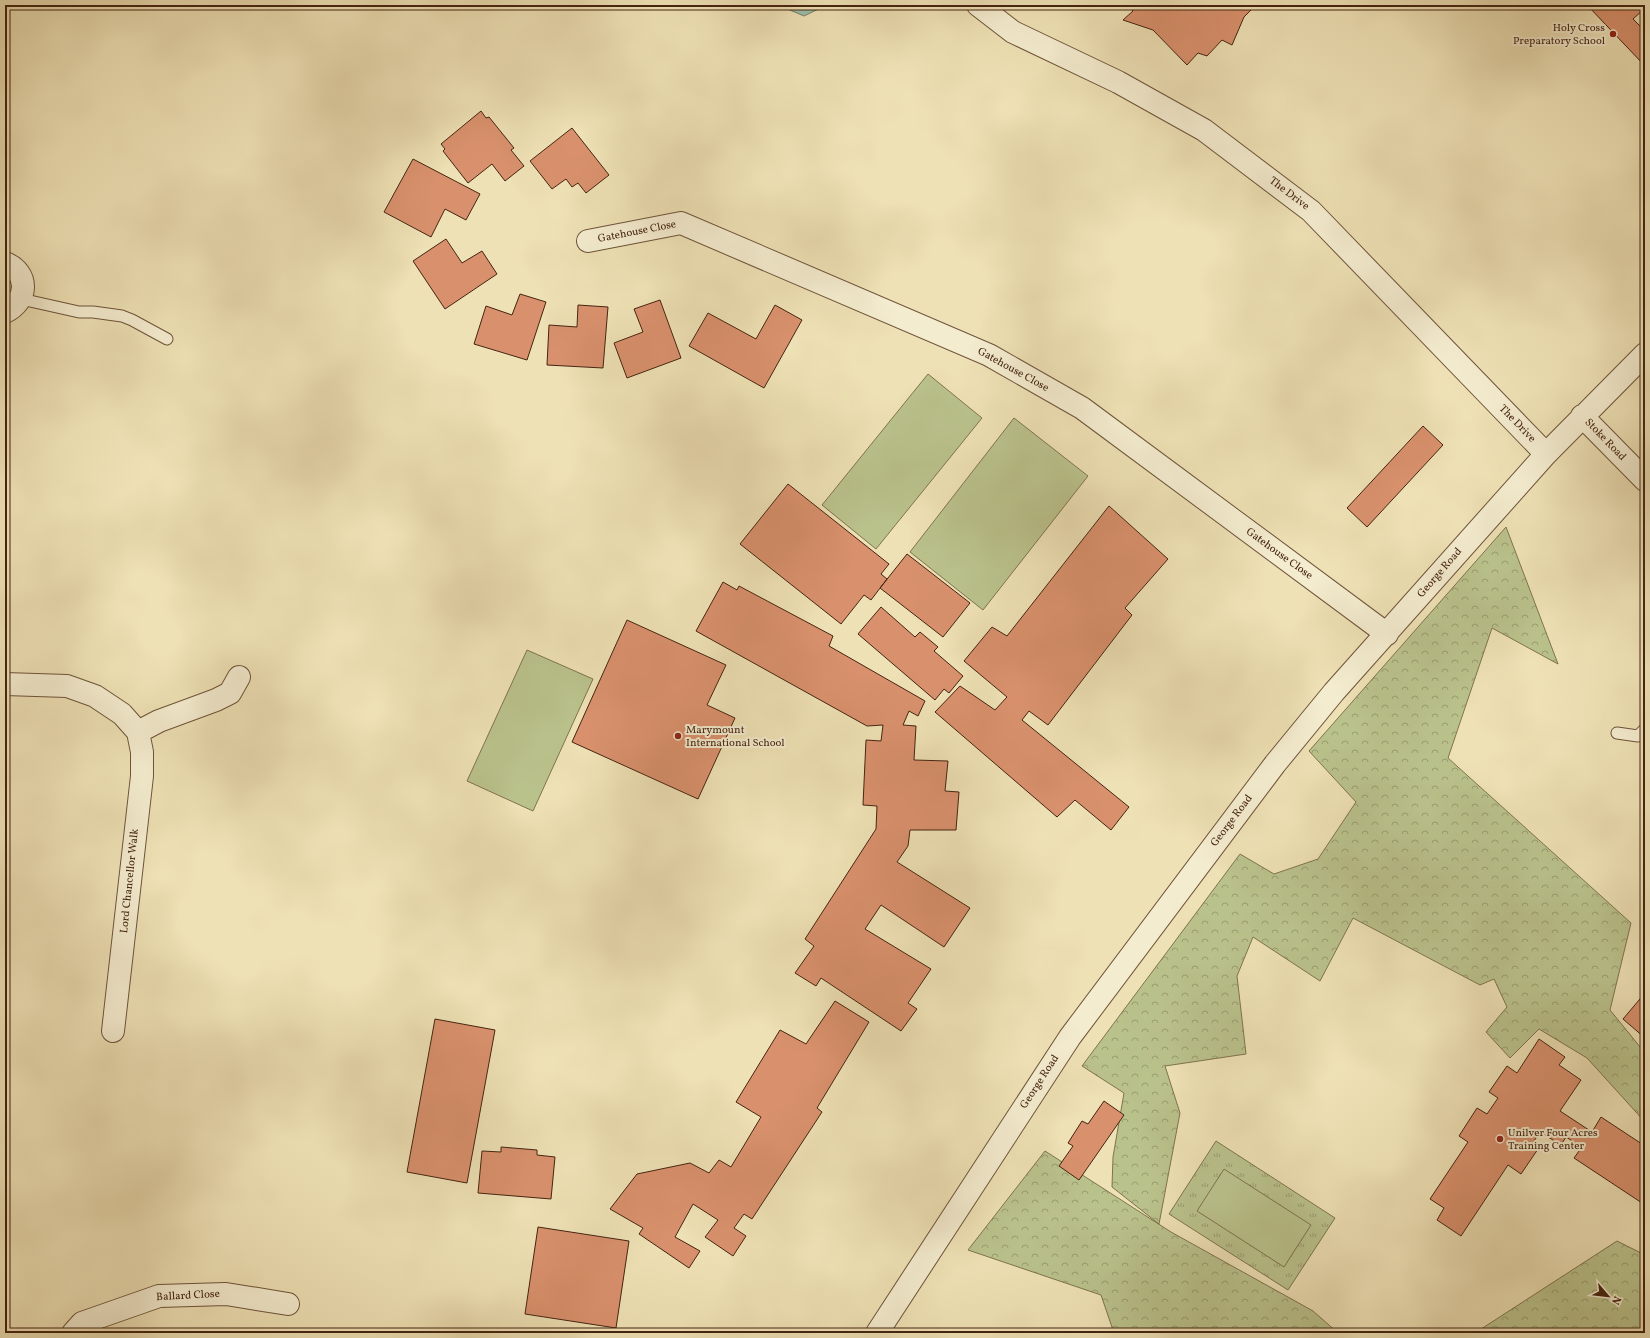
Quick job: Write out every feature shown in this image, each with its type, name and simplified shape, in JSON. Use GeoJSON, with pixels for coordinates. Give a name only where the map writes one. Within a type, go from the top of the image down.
{"type":"FeatureCollection","features":[{"type":"Feature","properties":{"kind":"street","name":"The Drive"},"geometry":{"type":"LineString","coordinates":[[978,5],[1013,32],[1118,82],[1204,130],[1311,211],[1546,454]]}},
{"type":"Feature","properties":{"kind":"street","name":"Gatehouse Close"},"geometry":{"type":"LineString","coordinates":[[588,241],[681,223],[989,355],[1082,408],[1387,634]]}},
{"type":"Feature","properties":{"kind":"street"},"geometry":{"type":"LineString","coordinates":[[5,263],[17,271],[22,278],[23,286],[13,305]]}},
{"type":"Feature","properties":{"kind":"street","name":"George Road"},"geometry":{"type":"LineString","coordinates":[[877,1333],[1070,1037],[1275,764],[1334,692],[1546,454],[1645,354]]}},
{"type":"Feature","properties":{"kind":"street","name":"Stoke Road"},"geometry":{"type":"LineString","coordinates":[[1582,416],[1645,480]]}},
{"type":"Feature","properties":{"kind":"street"},"geometry":{"type":"LineString","coordinates":[[5,684],[66,686],[95,696],[122,714],[138,732],[159,720],[216,700],[230,693],[240,677]]}},
{"type":"Feature","properties":{"kind":"street","name":"Lord Chancellor Walk"},"geometry":{"type":"LineString","coordinates":[[113,1031],[142,776],[142,752],[138,732]]}},
{"type":"Feature","properties":{"kind":"street","name":"Ballard Close"},"geometry":{"type":"LineString","coordinates":[[73,1333],[82,1323],[158,1296],[226,1294],[288,1304]]}},
{"type":"Feature","properties":{"kind":"lane"},"geometry":{"type":"LineString","coordinates":[[13,305],[122,316],[167,339]]}},
{"type":"Feature","properties":{"kind":"lane"},"geometry":{"type":"LineString","coordinates":[[1617,733],[1638,736],[1645,729]]}},
{"type":"Feature","properties":{"kind":"green space"},"geometry":{"type":"Polygon","coordinates":[[[928,374],[982,418],[876,549],[822,505],[928,374]]]}},
{"type":"Feature","properties":{"kind":"green space"},"geometry":{"type":"Polygon","coordinates":[[[1014,418],[1088,476],[983,610],[910,552],[1014,418]]]}},
{"type":"Feature","properties":{"kind":"green space"},"geometry":{"type":"Polygon","coordinates":[[[1506,527],[1558,664],[1492,628],[1448,758],[1631,923],[1610,1010],[1645,1053],[1645,1122],[1587,1058],[1539,1029],[1510,1058],[1486,1032],[1507,1007],[1494,979],[1480,985],[1353,918],[1320,981],[1253,937],[1237,976],[1246,1054],[1165,1066],[1180,1113],[1159,1224],[1112,1187],[1113,1157],[1124,1093],[1082,1066],[1240,854],[1274,874],[1318,859],[1356,802],[1309,751],[1506,527]]]}},
{"type":"Feature","properties":{"kind":"green space"},"geometry":{"type":"Polygon","coordinates":[[[527,650],[593,679],[533,811],[467,781],[527,650]]]}},
{"type":"Feature","properties":{"kind":"green space"},"geometry":{"type":"Polygon","coordinates":[[[1216,1141],[1335,1218],[1288,1290],[1169,1214],[1216,1141]]]}},
{"type":"Feature","properties":{"kind":"green space"},"geometry":{"type":"Polygon","coordinates":[[[1045,1151],[1171,1232],[1313,1311],[1338,1333],[1114,1333],[1101,1295],[968,1250],[1045,1151]]]}},
{"type":"Feature","properties":{"kind":"green space"},"geometry":{"type":"Polygon","coordinates":[[[1224,1169],[1311,1225],[1284,1267],[1197,1211],[1224,1169]]]}},
{"type":"Feature","properties":{"kind":"green space"},"geometry":{"type":"Polygon","coordinates":[[[1617,1241],[1645,1255],[1645,1333],[1475,1333],[1617,1241]]]}},
{"type":"Feature","properties":{"kind":"shaded area"},"geometry":{"type":"Polygon","coordinates":[[[778,5],[827,5],[804,16],[778,5]]]}},
{"type":"Feature","properties":{"kind":"building"},"geometry":{"type":"Polygon","coordinates":[[[1128,5],[1256,5],[1244,17],[1232,45],[1222,40],[1207,56],[1198,53],[1187,65],[1153,30],[1123,20],[1133,11],[1128,5]]]}},
{"type":"Feature","properties":{"kind":"building"},"geometry":{"type":"Polygon","coordinates":[[[1587,5],[1645,5],[1645,10],[1644,9],[1633,19],[1645,31],[1645,66],[1587,5]]]}},
{"type":"Feature","properties":{"kind":"building"},"geometry":{"type":"Polygon","coordinates":[[[481,111],[486,118],[489,117],[514,148],[511,150],[524,166],[505,181],[492,164],[468,183],[443,151],[445,149],[441,144],[481,111]]]}},
{"type":"Feature","properties":{"kind":"building"},"geometry":{"type":"Polygon","coordinates":[[[572,128],[609,175],[586,193],[578,183],[572,187],[566,179],[552,189],[530,161],[572,128]]]}},
{"type":"Feature","properties":{"kind":"building"},"geometry":{"type":"Polygon","coordinates":[[[413,159],[480,194],[466,220],[445,209],[431,237],[384,212],[413,159]]]}},
{"type":"Feature","properties":{"kind":"building"},"geometry":{"type":"Polygon","coordinates":[[[446,239],[462,263],[482,251],[497,274],[445,309],[413,261],[446,239]]]}},
{"type":"Feature","properties":{"kind":"building"},"geometry":{"type":"Polygon","coordinates":[[[520,294],[546,302],[527,360],[474,344],[486,306],[512,315],[520,294]]]}},
{"type":"Feature","properties":{"kind":"building"},"geometry":{"type":"Polygon","coordinates":[[[660,300],[681,358],[627,378],[614,343],[643,332],[634,309],[660,300]]]}},
{"type":"Feature","properties":{"kind":"building"},"geometry":{"type":"Polygon","coordinates":[[[578,305],[608,307],[603,368],[547,365],[549,325],[577,327],[578,305]]]}},
{"type":"Feature","properties":{"kind":"building"},"geometry":{"type":"Polygon","coordinates":[[[775,305],[802,320],[764,388],[689,346],[708,313],[756,339],[775,305]]]}},
{"type":"Feature","properties":{"kind":"building"},"geometry":{"type":"Polygon","coordinates":[[[1423,426],[1443,445],[1367,527],[1347,508],[1423,426]]]}},
{"type":"Feature","properties":{"kind":"building"},"geometry":{"type":"Polygon","coordinates":[[[788,484],[889,564],[881,574],[887,579],[871,600],[864,595],[841,624],[740,544],[788,484]]]}},
{"type":"Feature","properties":{"kind":"building"},"geometry":{"type":"Polygon","coordinates":[[[1109,506],[1168,559],[1125,608],[1132,615],[1048,725],[1029,711],[1022,720],[1129,807],[1111,830],[1075,800],[1057,817],[935,712],[960,686],[995,710],[1007,697],[964,661],[992,627],[1007,636],[1109,506]]]}},
{"type":"Feature","properties":{"kind":"building"},"geometry":{"type":"Polygon","coordinates":[[[907,554],[970,603],[943,637],[880,588],[907,554]]]}},
{"type":"Feature","properties":{"kind":"building"},"geometry":{"type":"Polygon","coordinates":[[[723,582],[737,590],[739,586],[833,636],[829,646],[925,701],[918,716],[909,711],[903,725],[916,726],[914,760],[948,761],[945,791],[959,792],[956,830],[910,830],[908,846],[897,862],[970,908],[944,947],[881,905],[865,929],[931,969],[908,1003],[917,1009],[901,1031],[821,978],[816,986],[795,973],[814,946],[805,939],[876,829],[877,806],[863,805],[866,740],[881,741],[883,725],[867,726],[696,631],[723,582]]]}},
{"type":"Feature","properties":{"kind":"building"},"geometry":{"type":"Polygon","coordinates":[[[881,607],[915,637],[920,632],[938,647],[934,651],[963,676],[949,693],[944,689],[935,700],[858,634],[881,607]]]}},
{"type":"Feature","properties":{"kind":"building"},"geometry":{"type":"Polygon","coordinates":[[[627,620],[726,665],[707,705],[735,718],[698,799],[572,742],[627,620]]]}},
{"type":"Feature","properties":{"kind":"building"},"geometry":{"type":"Polygon","coordinates":[[[1645,993],[1645,1038],[1623,1019],[1645,993]]]}},
{"type":"Feature","properties":{"kind":"building"},"geometry":{"type":"Polygon","coordinates":[[[835,1001],[869,1022],[817,1108],[822,1112],[752,1219],[744,1214],[734,1228],[746,1236],[733,1256],[705,1237],[718,1220],[693,1204],[675,1237],[700,1251],[689,1268],[639,1234],[643,1228],[610,1209],[637,1174],[690,1163],[709,1173],[719,1160],[731,1167],[761,1117],[736,1102],[780,1030],[806,1044],[835,1001]]]}},
{"type":"Feature","properties":{"kind":"building"},"geometry":{"type":"Polygon","coordinates":[[[435,1019],[495,1030],[467,1183],[407,1172],[435,1019]]]}},
{"type":"Feature","properties":{"kind":"building","name":"Unilver Four Acres Training Center"},"geometry":{"type":"Polygon","coordinates":[[[1539,1039],[1565,1057],[1559,1065],[1581,1080],[1560,1111],[1592,1132],[1601,1117],[1645,1146],[1645,1205],[1574,1158],[1582,1147],[1566,1137],[1561,1145],[1540,1132],[1532,1144],[1538,1149],[1521,1174],[1508,1165],[1461,1236],[1437,1220],[1444,1208],[1430,1199],[1468,1142],[1459,1136],[1477,1108],[1487,1114],[1498,1098],[1489,1092],[1507,1066],[1517,1073],[1539,1039]]]}},
{"type":"Feature","properties":{"kind":"building"},"geometry":{"type":"Polygon","coordinates":[[[1104,1101],[1124,1115],[1079,1180],[1059,1166],[1073,1146],[1068,1143],[1082,1121],[1088,1124],[1104,1101]]]}},
{"type":"Feature","properties":{"kind":"building"},"geometry":{"type":"Polygon","coordinates":[[[501,1147],[537,1150],[537,1155],[555,1157],[551,1199],[478,1193],[482,1151],[501,1152],[501,1147]]]}},
{"type":"Feature","properties":{"kind":"building"},"geometry":{"type":"Polygon","coordinates":[[[538,1227],[629,1241],[616,1328],[525,1314],[538,1227]]]}},
{"type":"Feature","properties":{"kind":"place","name":"Holy Cross Preparatory School"},"geometry":{"type":"Point","coordinates":[1613,34]}},
{"type":"Feature","properties":{"kind":"place","name":"Marymount International School"},"geometry":{"type":"Point","coordinates":[678,736]}},
{"type":"Feature","properties":{"kind":"place","name":"Unilver Four Acres Training Center"},"geometry":{"type":"Point","coordinates":[1500,1139]}}]}
